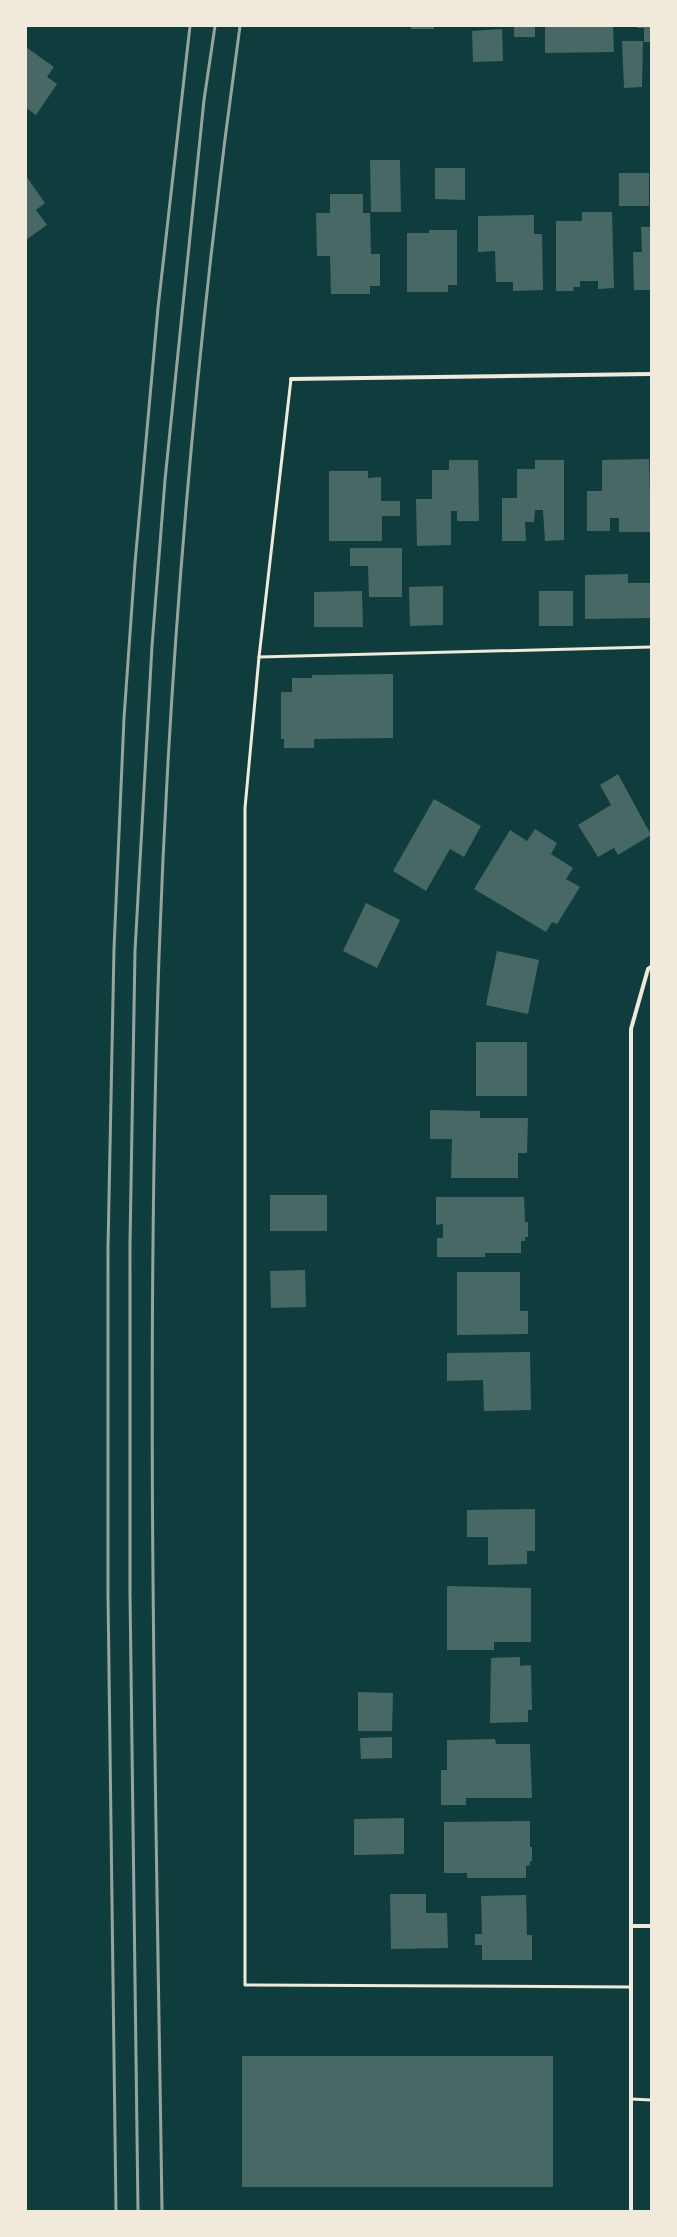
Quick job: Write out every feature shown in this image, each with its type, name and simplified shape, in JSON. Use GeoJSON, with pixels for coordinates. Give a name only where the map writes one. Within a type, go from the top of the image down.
{"type":"FeatureCollection","features":[{"type":"Feature","properties":{"kind":"street"},"geometry":{"type":"LineString","coordinates":[[290,379],[651,374]]}},
{"type":"Feature","properties":{"kind":"street"},"geometry":{"type":"LineString","coordinates":[[631,2211],[631,1029],[648,968],[651,966]]}},
{"type":"Feature","properties":{"kind":"street"},"geometry":{"type":"LineString","coordinates":[[631,1926],[651,1926]]}},
{"type":"Feature","properties":{"kind":"lane"},"geometry":{"type":"LineString","coordinates":[[290,379],[259,657],[245,808],[245,1985],[631,1986]]}},
{"type":"Feature","properties":{"kind":"lane"},"geometry":{"type":"LineString","coordinates":[[259,657],[651,647]]}},
{"type":"Feature","properties":{"kind":"lane"},"geometry":{"type":"LineString","coordinates":[[631,2099],[651,2100]]}},
{"type":"Feature","properties":{"kind":"building"},"geometry":{"type":"Polygon","coordinates":[[[411,26],[434,26],[434,29],[411,29],[411,26]]]}},
{"type":"Feature","properties":{"kind":"building"},"geometry":{"type":"Polygon","coordinates":[[[514,26],[535,26],[535,37],[514,37],[514,26]]]}},
{"type":"Feature","properties":{"kind":"building"},"geometry":{"type":"Polygon","coordinates":[[[545,26],[613,26],[614,52],[545,53],[545,26]]]}},
{"type":"Feature","properties":{"kind":"building"},"geometry":{"type":"Polygon","coordinates":[[[637,26],[651,26],[651,42],[644,42],[644,28],[637,28],[637,26]]]}},
{"type":"Feature","properties":{"kind":"building"},"geometry":{"type":"Polygon","coordinates":[[[502,29],[503,61],[473,62],[472,31],[502,29]]]}},
{"type":"Feature","properties":{"kind":"building"},"geometry":{"type":"Polygon","coordinates":[[[622,41],[643,41],[642,87],[624,88],[622,41]]]}},
{"type":"Feature","properties":{"kind":"building"},"geometry":{"type":"Polygon","coordinates":[[[26,47],[54,67],[47,77],[57,84],[36,115],[26,108],[26,47]]]}},
{"type":"Feature","properties":{"kind":"building"},"geometry":{"type":"Polygon","coordinates":[[[370,160],[400,160],[401,212],[371,212],[370,160]]]}},
{"type":"Feature","properties":{"kind":"building"},"geometry":{"type":"Polygon","coordinates":[[[435,168],[465,168],[465,200],[435,199],[435,168]]]}},
{"type":"Feature","properties":{"kind":"building"},"geometry":{"type":"Polygon","coordinates":[[[619,173],[649,173],[649,206],[619,206],[619,173]]]}},
{"type":"Feature","properties":{"kind":"building"},"geometry":{"type":"Polygon","coordinates":[[[26,176],[45,203],[36,210],[47,225],[26,240],[26,176]]]}},
{"type":"Feature","properties":{"kind":"building"},"geometry":{"type":"Polygon","coordinates":[[[330,194],[363,194],[363,213],[370,213],[371,254],[380,254],[380,286],[370,286],[370,294],[331,294],[330,256],[317,256],[316,213],[330,213],[330,194]]]}},
{"type":"Feature","properties":{"kind":"building"},"geometry":{"type":"Polygon","coordinates":[[[582,212],[612,212],[614,288],[598,289],[598,281],[580,281],[580,287],[573,287],[574,291],[556,291],[556,221],[582,221],[582,212]]]}},
{"type":"Feature","properties":{"kind":"building"},"geometry":{"type":"Polygon","coordinates":[[[534,215],[534,234],[542,234],[543,290],[513,291],[513,282],[496,282],[495,251],[478,252],[478,216],[534,215]]]}},
{"type":"Feature","properties":{"kind":"building"},"geometry":{"type":"Polygon","coordinates":[[[641,227],[651,227],[651,290],[634,290],[633,252],[642,252],[641,227]]]}},
{"type":"Feature","properties":{"kind":"building"},"geometry":{"type":"Polygon","coordinates":[[[429,230],[457,230],[457,285],[448,285],[448,292],[407,292],[407,233],[429,233],[429,230]]]}},
{"type":"Feature","properties":{"kind":"building"},"geometry":{"type":"Polygon","coordinates":[[[649,459],[651,532],[619,532],[619,518],[610,518],[610,531],[587,531],[587,491],[602,491],[602,460],[649,459]]]}},
{"type":"Feature","properties":{"kind":"building"},"geometry":{"type":"Polygon","coordinates":[[[449,460],[478,460],[479,521],[457,521],[457,511],[451,511],[451,545],[417,546],[416,499],[432,499],[432,470],[449,470],[449,460]]]}},
{"type":"Feature","properties":{"kind":"building"},"geometry":{"type":"Polygon","coordinates":[[[535,460],[564,460],[564,540],[545,541],[543,510],[535,510],[534,522],[525,522],[526,541],[502,541],[502,498],[517,498],[517,469],[535,469],[535,460]]]}},
{"type":"Feature","properties":{"kind":"building"},"geometry":{"type":"Polygon","coordinates":[[[329,471],[368,471],[368,478],[381,477],[381,501],[400,501],[400,516],[382,516],[382,541],[329,541],[329,471]]]}},
{"type":"Feature","properties":{"kind":"building"},"geometry":{"type":"Polygon","coordinates":[[[350,548],[402,548],[402,597],[369,597],[368,566],[350,566],[350,548]]]}},
{"type":"Feature","properties":{"kind":"building"},"geometry":{"type":"Polygon","coordinates":[[[628,574],[628,583],[651,583],[651,618],[585,619],[585,575],[628,574]]]}},
{"type":"Feature","properties":{"kind":"building"},"geometry":{"type":"Polygon","coordinates":[[[443,586],[443,625],[410,626],[409,587],[443,586]]]}},
{"type":"Feature","properties":{"kind":"building"},"geometry":{"type":"Polygon","coordinates":[[[362,591],[363,627],[314,627],[314,592],[362,591]]]}},
{"type":"Feature","properties":{"kind":"building"},"geometry":{"type":"Polygon","coordinates":[[[539,591],[573,591],[573,626],[539,626],[539,591]]]}},
{"type":"Feature","properties":{"kind":"building"},"geometry":{"type":"Polygon","coordinates":[[[393,674],[393,738],[314,739],[314,748],[284,748],[284,739],[281,739],[281,692],[292,692],[292,678],[312,678],[312,675],[393,674]]]}},
{"type":"Feature","properties":{"kind":"building"},"geometry":{"type":"Polygon","coordinates":[[[618,774],[651,835],[618,855],[614,848],[598,857],[578,825],[611,805],[600,785],[618,774]]]}},
{"type":"Feature","properties":{"kind":"building"},"geometry":{"type":"Polygon","coordinates":[[[434,799],[481,826],[464,857],[450,849],[426,891],[393,871],[434,799]]]}},
{"type":"Feature","properties":{"kind":"building"},"geometry":{"type":"Polygon","coordinates":[[[535,829],[557,843],[551,854],[573,868],[566,879],[580,887],[557,924],[552,922],[546,932],[474,889],[510,830],[527,841],[535,829]]]}},
{"type":"Feature","properties":{"kind":"building"},"geometry":{"type":"Polygon","coordinates":[[[366,903],[400,920],[377,968],[343,951],[366,903]]]}},
{"type":"Feature","properties":{"kind":"building"},"geometry":{"type":"Polygon","coordinates":[[[497,951],[539,960],[528,1014],[486,1005],[497,951]]]}},
{"type":"Feature","properties":{"kind":"building"},"geometry":{"type":"Polygon","coordinates":[[[476,1042],[527,1042],[527,1096],[476,1096],[476,1042]]]}},
{"type":"Feature","properties":{"kind":"building"},"geometry":{"type":"Polygon","coordinates":[[[430,1110],[480,1111],[480,1118],[528,1118],[527,1153],[518,1153],[518,1178],[451,1178],[452,1139],[430,1139],[430,1110]]]}},
{"type":"Feature","properties":{"kind":"building"},"geometry":{"type":"Polygon","coordinates":[[[270,1195],[327,1195],[327,1231],[270,1231],[270,1195]]]}},
{"type":"Feature","properties":{"kind":"building"},"geometry":{"type":"Polygon","coordinates":[[[436,1197],[524,1197],[525,1222],[528,1222],[528,1237],[525,1237],[525,1241],[521,1241],[521,1253],[485,1253],[485,1257],[437,1257],[437,1238],[443,1238],[443,1224],[436,1225],[436,1197]]]}},
{"type":"Feature","properties":{"kind":"building"},"geometry":{"type":"Polygon","coordinates":[[[305,1270],[306,1307],[271,1308],[270,1271],[305,1270]]]}},
{"type":"Feature","properties":{"kind":"building"},"geometry":{"type":"Polygon","coordinates":[[[457,1272],[520,1272],[520,1311],[528,1311],[528,1334],[457,1335],[457,1272]]]}},
{"type":"Feature","properties":{"kind":"building"},"geometry":{"type":"Polygon","coordinates":[[[530,1352],[531,1410],[484,1411],[483,1380],[447,1381],[447,1353],[530,1352]]]}},
{"type":"Feature","properties":{"kind":"building"},"geometry":{"type":"Polygon","coordinates":[[[535,1509],[535,1551],[527,1551],[527,1564],[488,1565],[488,1537],[467,1537],[467,1510],[535,1509]]]}},
{"type":"Feature","properties":{"kind":"building"},"geometry":{"type":"Polygon","coordinates":[[[447,1586],[531,1588],[531,1642],[494,1642],[494,1650],[447,1650],[447,1586]]]}},
{"type":"Feature","properties":{"kind":"building"},"geometry":{"type":"Polygon","coordinates":[[[520,1657],[520,1666],[531,1665],[532,1710],[528,1710],[528,1722],[490,1723],[491,1658],[520,1657]]]}},
{"type":"Feature","properties":{"kind":"building"},"geometry":{"type":"Polygon","coordinates":[[[358,1692],[393,1693],[392,1731],[358,1731],[358,1692]]]}},
{"type":"Feature","properties":{"kind":"building"},"geometry":{"type":"Polygon","coordinates":[[[392,1737],[392,1758],[361,1759],[360,1738],[392,1737]]]}},
{"type":"Feature","properties":{"kind":"building"},"geometry":{"type":"Polygon","coordinates":[[[495,1739],[496,1744],[530,1744],[532,1798],[466,1798],[466,1805],[441,1805],[441,1770],[447,1770],[447,1740],[495,1739]]]}},
{"type":"Feature","properties":{"kind":"building"},"geometry":{"type":"Polygon","coordinates":[[[404,1818],[404,1854],[354,1855],[354,1819],[404,1818]]]}},
{"type":"Feature","properties":{"kind":"building"},"geometry":{"type":"Polygon","coordinates":[[[530,1821],[530,1847],[532,1847],[532,1861],[530,1861],[530,1865],[526,1866],[526,1878],[467,1878],[467,1873],[444,1873],[444,1822],[530,1821]]]}},
{"type":"Feature","properties":{"kind":"building"},"geometry":{"type":"Polygon","coordinates":[[[390,1894],[426,1894],[426,1913],[447,1913],[448,1948],[391,1949],[390,1894]]]}},
{"type":"Feature","properties":{"kind":"building"},"geometry":{"type":"Polygon","coordinates":[[[526,1895],[527,1935],[532,1935],[532,1960],[482,1960],[482,1945],[475,1945],[475,1934],[482,1934],[481,1896],[526,1895]]]}},
{"type":"Feature","properties":{"kind":"building"},"geometry":{"type":"Polygon","coordinates":[[[242,2056],[553,2056],[553,2187],[242,2187],[242,2056]]]}},
{"type":"Feature","properties":{"kind":"railway"},"geometry":{"type":"LineString","coordinates":[[116,2211],[108,1594],[108,1248],[114,949],[124,718],[135,563],[158,308],[190,26]]}},
{"type":"Feature","properties":{"kind":"railway"},"geometry":{"type":"LineString","coordinates":[[138,2211],[130,1593],[130,1244],[135,951],[152,646],[165,480],[204,100],[215,26]]}},
{"type":"Feature","properties":{"kind":"railway"},"geometry":{"type":"LineString","coordinates":[[162,2211],[152,1427],[155,1114],[159,957],[170,724],[178,607],[198,374],[240,26]]}}]}
